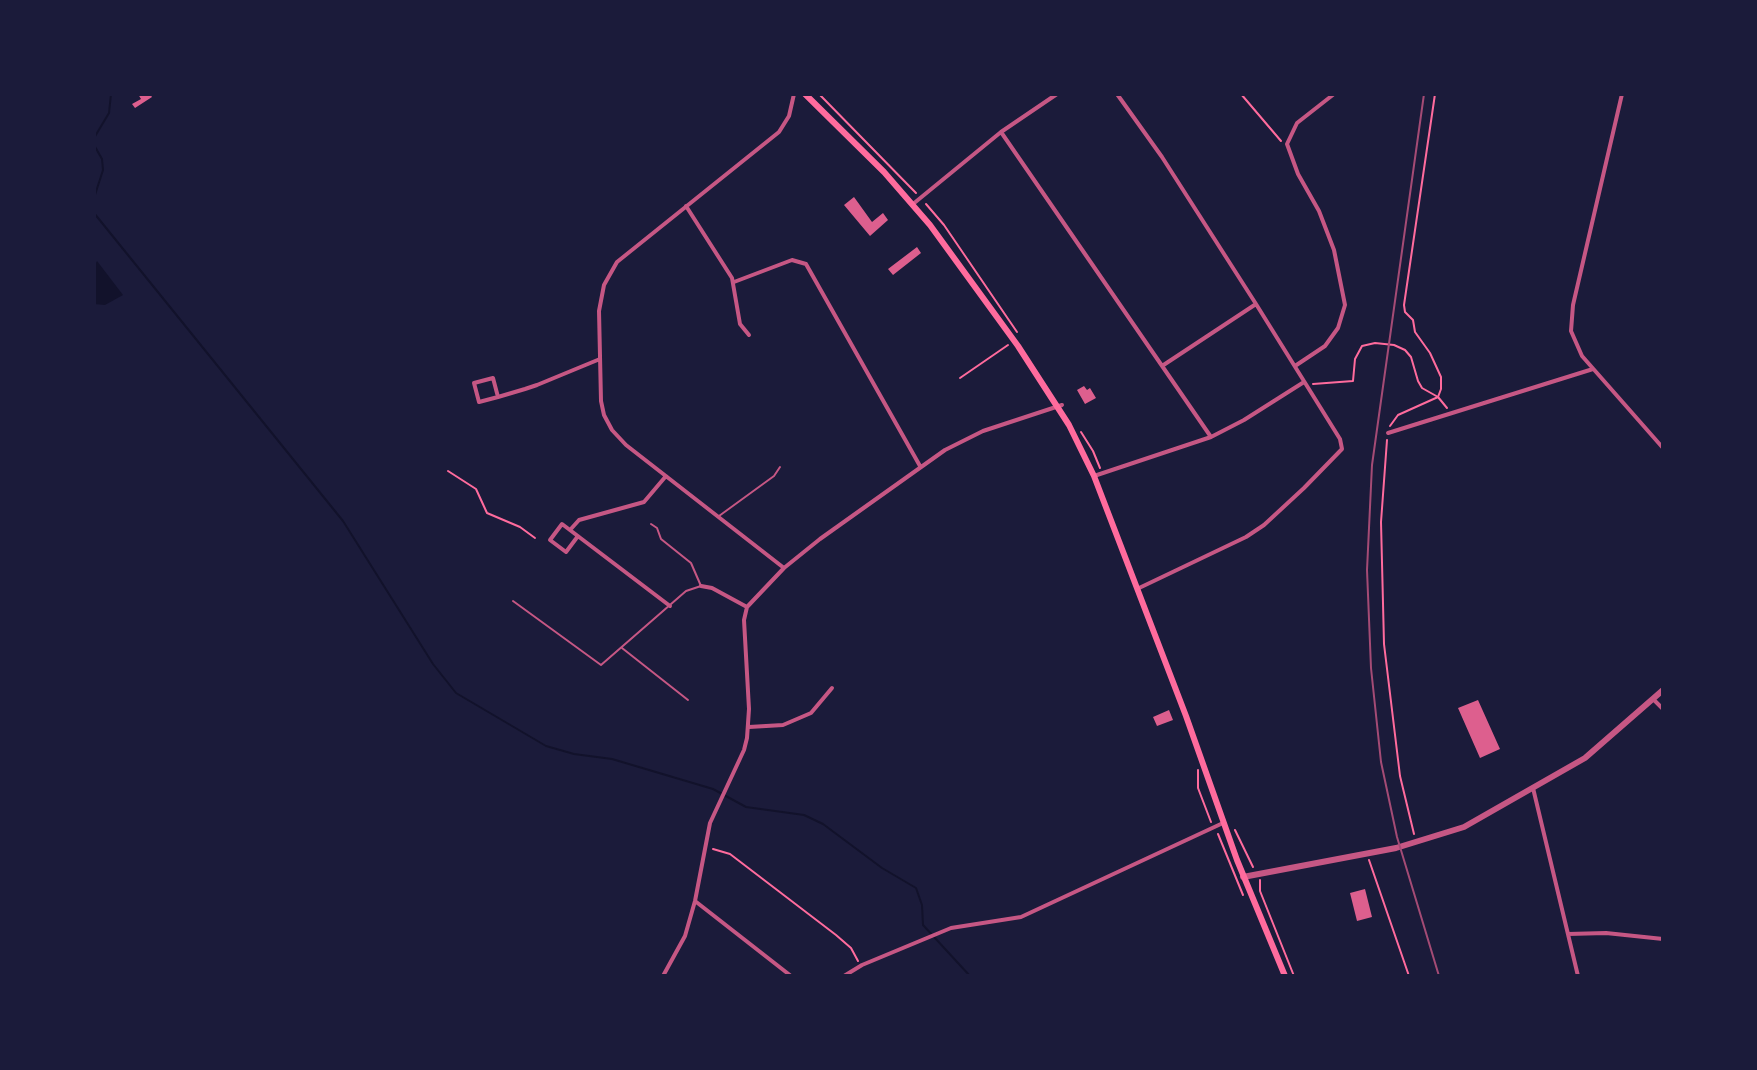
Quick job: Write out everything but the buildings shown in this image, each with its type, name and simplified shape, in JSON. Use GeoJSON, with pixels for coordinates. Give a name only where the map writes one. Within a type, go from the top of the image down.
{"type":"FeatureCollection","features":[{"type":"Feature","properties":{"kind":"main road"},"geometry":{"type":"LineString","coordinates":[[805,94],[913,204],[950,249],[1060,406],[1098,475],[1243,877],[1285,976]]}},
{"type":"Feature","properties":{"kind":"street"},"geometry":{"type":"LineString","coordinates":[[784,568],[622,441],[608,424],[602,404],[600,302],[609,273],[627,253],[779,132],[788,118],[794,94]]}},
{"type":"Feature","properties":{"kind":"street"},"geometry":{"type":"LineString","coordinates":[[913,204],[1001,132],[1057,94]]}},
{"type":"Feature","properties":{"kind":"street"},"geometry":{"type":"LineString","coordinates":[[1117,94],[1162,157],[1256,304],[1340,439],[1342,449],[1264,525],[1246,537],[1137,589]]}},
{"type":"Feature","properties":{"kind":"street"},"geometry":{"type":"LineString","coordinates":[[1295,366],[1325,346],[1338,328],[1345,305],[1334,250],[1287,144],[1297,123],[1334,94]]}},
{"type":"Feature","properties":{"kind":"street"},"geometry":{"type":"LineString","coordinates":[[1622,94],[1571,318],[1575,344],[1593,369],[1663,448]]}},
{"type":"Feature","properties":{"kind":"street"},"geometry":{"type":"LineString","coordinates":[[1001,132],[1211,437]]}},
{"type":"Feature","properties":{"kind":"street"},"geometry":{"type":"LineString","coordinates":[[686,206],[734,282],[740,324],[749,335]]}},
{"type":"Feature","properties":{"kind":"street"},"geometry":{"type":"LineString","coordinates":[[734,282],[793,260],[805,263],[920,466]]}},
{"type":"Feature","properties":{"kind":"street"},"geometry":{"type":"LineString","coordinates":[[1162,366],[1256,304]]}},
{"type":"Feature","properties":{"kind":"street"},"geometry":{"type":"LineString","coordinates":[[498,397],[493,378],[474,383],[479,402],[498,397],[537,385],[600,359]]}},
{"type":"Feature","properties":{"kind":"street"},"geometry":{"type":"LineString","coordinates":[[1388,433],[1593,369]]}},
{"type":"Feature","properties":{"kind":"street"},"geometry":{"type":"LineString","coordinates":[[1098,475],[1211,437],[1304,382]]}},
{"type":"Feature","properties":{"kind":"street"},"geometry":{"type":"LineString","coordinates":[[663,976],[685,936],[710,823],[744,750],[749,727],[744,620],[747,607],[784,568],[853,513],[920,466],[966,438],[1060,406]]}},
{"type":"Feature","properties":{"kind":"street"},"geometry":{"type":"LineString","coordinates":[[570,530],[579,520],[645,501],[666,476]]}},
{"type":"Feature","properties":{"kind":"street"},"geometry":{"type":"LineString","coordinates":[[578,536],[566,552],[550,540],[562,524],[578,536],[670,606]]}},
{"type":"Feature","properties":{"kind":"street"},"geometry":{"type":"LineString","coordinates":[[701,586],[714,589],[747,607]]}},
{"type":"Feature","properties":{"kind":"street"},"geometry":{"type":"LineString","coordinates":[[749,727],[783,725],[811,713],[832,688]]}},
{"type":"Feature","properties":{"kind":"street"},"geometry":{"type":"LineString","coordinates":[[1243,877],[1371,854],[1464,827],[1596,750],[1663,690]]}},
{"type":"Feature","properties":{"kind":"street"},"geometry":{"type":"LineString","coordinates":[[1653,699],[1663,709]]}},
{"type":"Feature","properties":{"kind":"street"},"geometry":{"type":"LineString","coordinates":[[1533,788],[1578,976]]}},
{"type":"Feature","properties":{"kind":"street"},"geometry":{"type":"LineString","coordinates":[[844,976],[862,965],[951,928],[1021,917],[1223,823]]}},
{"type":"Feature","properties":{"kind":"street"},"geometry":{"type":"LineString","coordinates":[[695,901],[791,976]]}},
{"type":"Feature","properties":{"kind":"street"},"geometry":{"type":"LineString","coordinates":[[1568,934],[1606,933],[1663,939]]}},
{"type":"Feature","properties":{"kind":"lane"},"geometry":{"type":"LineString","coordinates":[[718,516],[774,476],[780,467]]}},
{"type":"Feature","properties":{"kind":"lane"},"geometry":{"type":"LineString","coordinates":[[513,601],[601,665],[688,590],[701,586],[690,562],[661,539],[657,528],[651,524]]}},
{"type":"Feature","properties":{"kind":"lane"},"geometry":{"type":"LineString","coordinates":[[622,647],[688,700]]}},
{"type":"Feature","properties":{"kind":"path"},"geometry":{"type":"LineString","coordinates":[[1241,94],[1276,138],[1287,144]]}},
{"type":"Feature","properties":{"kind":"path"},"geometry":{"type":"LineString","coordinates":[[1435,94],[1404,305],[1405,312],[1413,320],[1415,332],[1430,353],[1441,377],[1438,397]]}},
{"type":"Feature","properties":{"kind":"path"},"geometry":{"type":"LineString","coordinates":[[1304,382],[1353,381],[1355,359],[1362,346],[1375,343],[1394,345],[1411,357],[1422,388],[1438,397],[1450,412]]}},
{"type":"Feature","properties":{"kind":"path"},"geometry":{"type":"LineString","coordinates":[[960,378],[1009,344]]}},
{"type":"Feature","properties":{"kind":"path"},"geometry":{"type":"LineString","coordinates":[[1416,843],[1400,776],[1384,644],[1381,522],[1390,423],[1398,415],[1438,397]]}},
{"type":"Feature","properties":{"kind":"path"},"geometry":{"type":"LineString","coordinates":[[1080,430],[1093,451],[1098,475]]}},
{"type":"Feature","properties":{"kind":"path"},"geometry":{"type":"LineString","coordinates":[[448,471],[476,489],[488,514],[520,527],[535,538]]}},
{"type":"Feature","properties":{"kind":"path"},"geometry":{"type":"LineString","coordinates":[[1199,765],[1198,788],[1245,900]]}},
{"type":"Feature","properties":{"kind":"path"},"geometry":{"type":"LineString","coordinates":[[705,847],[730,854],[836,935],[851,948],[862,965]]}},
{"type":"Feature","properties":{"kind":"path"},"geometry":{"type":"LineString","coordinates":[[1371,854],[1409,976]]}},
{"type":"Feature","properties":{"kind":"path"},"geometry":{"type":"LineString","coordinates":[[1261,883],[1260,891],[1294,976]]}},
{"type":"Feature","properties":{"kind":"shaded area"},"geometry":{"type":"Polygon","coordinates":[[[97,261],[123,295],[105,305],[94,304],[94,267],[97,261]]]}},
{"type":"Feature","properties":{"kind":"waterway"},"geometry":{"type":"LineString","coordinates":[[94,138],[109,113],[111,94]]}},
{"type":"Feature","properties":{"kind":"waterway"},"geometry":{"type":"LineString","coordinates":[[94,145],[102,159],[103,170],[94,198]]}},
{"type":"Feature","properties":{"kind":"waterway"},"geometry":{"type":"LineString","coordinates":[[94,213],[343,521],[433,664],[456,693],[546,746],[574,754],[612,759],[713,789],[746,807],[804,815],[823,824],[882,868],[916,888],[922,905],[923,925],[970,976]]}},
{"type":"Feature","properties":{"kind":"railway"},"geometry":{"type":"LineString","coordinates":[[1424,94],[1372,465],[1367,570],[1371,668],[1381,762],[1397,837],[1439,976]]}}]}
